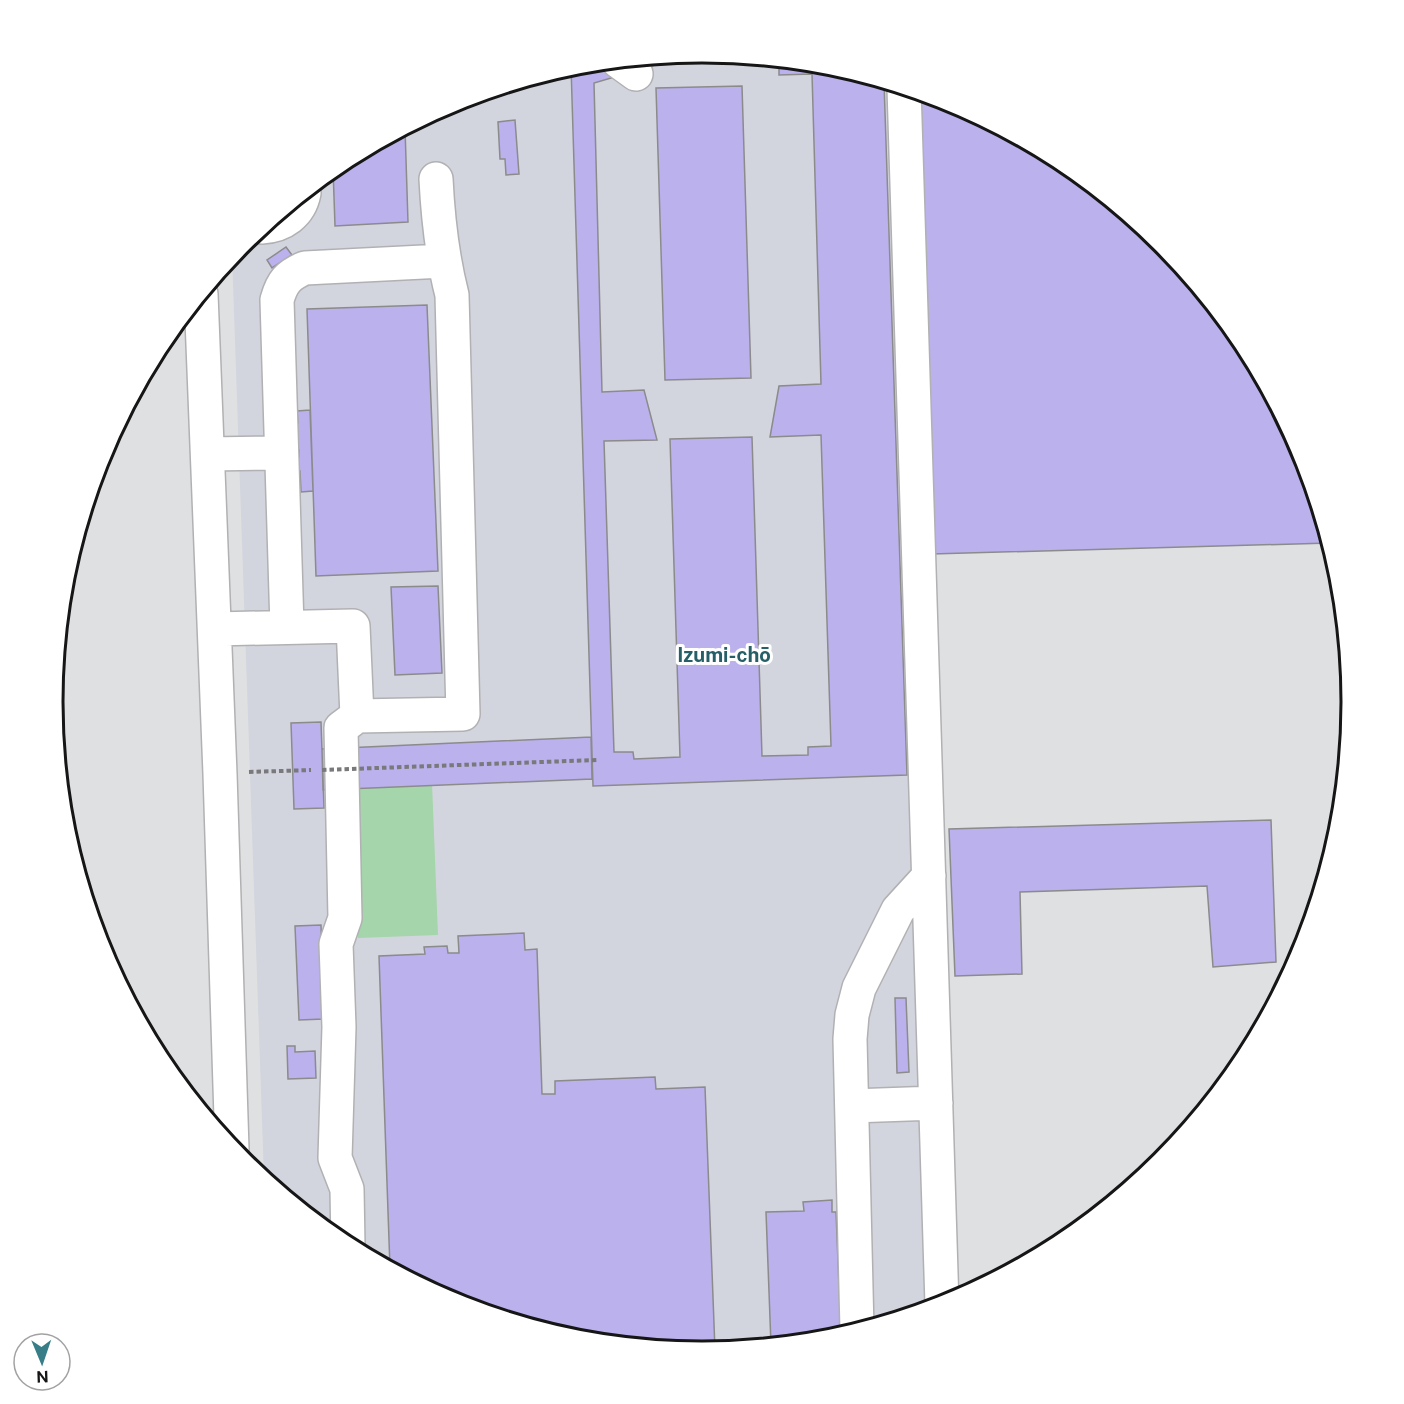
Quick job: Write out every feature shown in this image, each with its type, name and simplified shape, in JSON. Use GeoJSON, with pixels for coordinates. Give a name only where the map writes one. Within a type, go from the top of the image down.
{"type":"FeatureCollection","features":[{"type":"Feature","properties":{"kind":"street"},"geometry":{"type":"LineString","coordinates":[[904,96],[942,1294]]}},
{"type":"Feature","properties":{"kind":"street"},"geometry":{"type":"LineString","coordinates":[[325,1218],[324,1188],[335,1158],[339,1027],[336,944],[345,918],[342,728],[357,716],[463,714],[452,295],[443,261],[436,179]]}},
{"type":"Feature","properties":{"kind":"street"},"geometry":{"type":"LineString","coordinates":[[281,222],[297,212],[299,207]]}},
{"type":"Feature","properties":{"kind":"street"},"geometry":{"type":"LineString","coordinates":[[286,627],[277,300],[281,285],[292,273],[305,268],[443,261]]}},
{"type":"Feature","properties":{"kind":"street"},"geometry":{"type":"LineString","coordinates":[[201,305],[231,1133]]}},
{"type":"Feature","properties":{"kind":"street"},"geometry":{"type":"LineString","coordinates":[[208,454],[281,453]]}},
{"type":"Feature","properties":{"kind":"street"},"geometry":{"type":"LineString","coordinates":[[214,629],[353,626],[357,716]]}},
{"type":"Feature","properties":{"kind":"street"},"geometry":{"type":"LineString","coordinates":[[857,1322],[850,1039],[852,1015],[859,988],[898,910],[929,876]]}},
{"type":"Feature","properties":{"kind":"street"},"geometry":{"type":"LineString","coordinates":[[852,1106],[936,1103]]}},
{"type":"Feature","properties":{"kind":"street"},"geometry":{"type":"LineString","coordinates":[[335,1158],[347,1189],[348,1233]]}},
{"type":"Feature","properties":{"kind":"path"},"geometry":{"type":"LineString","coordinates":[[322,770],[597,759]]}},
{"type":"Feature","properties":{"kind":"path"},"geometry":{"type":"LineString","coordinates":[[243,772],[293,771]]}},
{"type":"Feature","properties":{"kind":"shaded area"},"geometry":{"type":"Polygon","coordinates":[[[660,64],[744,64],[827,75],[918,101],[950,1291],[867,1319],[785,1336],[744,1340],[660,1340],[577,1329],[497,1307],[419,1275],[347,1233],[313,1209],[264,1166],[232,269],[250,250],[313,195],[383,149],[457,112],[497,97],[577,75],[660,64]]]}},
{"type":"Feature","properties":{"kind":"green space"},"geometry":{"type":"Polygon","coordinates":[[[432,783],[438,935],[358,938],[352,786],[432,783]]]}},
{"type":"Feature","properties":{"kind":"building"},"geometry":{"type":"Polygon","coordinates":[[[660,64],[744,64],[827,75],[884,90],[907,775],[593,786],[571,76],[660,64]]]}},
{"type":"Feature","properties":{"kind":"building"},"geometry":{"type":"Polygon","coordinates":[[[660,64],[744,64],[779,67],[779,75],[812,74],[821,384],[779,386],[770,437],[821,435],[831,746],[808,747],[808,755],[762,756],[752,437],[670,439],[680,757],[634,759],[633,752],[614,752],[604,441],[657,440],[644,390],[602,392],[594,83],[660,64]],[[742,86],[656,88],[665,380],[751,378],[742,86]]]}},
{"type":"Feature","properties":{"kind":"building"},"geometry":{"type":"Polygon","coordinates":[[[918,101],[985,129],[1057,171],[1091,195],[1154,250],[1209,313],[1255,383],[1292,457],[1321,543],[932,554],[918,101]]]}},
{"type":"Feature","properties":{"kind":"building"},"geometry":{"type":"Polygon","coordinates":[[[515,120],[519,174],[506,175],[505,159],[500,159],[498,122],[515,120]]]}},
{"type":"Feature","properties":{"kind":"building"},"geometry":{"type":"Polygon","coordinates":[[[405,137],[408,222],[335,226],[333,181],[405,137]]]}},
{"type":"Feature","properties":{"kind":"building"},"geometry":{"type":"Polygon","coordinates":[[[286,247],[292,255],[272,268],[267,260],[286,247]]]}},
{"type":"Feature","properties":{"kind":"building"},"geometry":{"type":"Polygon","coordinates":[[[427,305],[438,571],[316,576],[307,309],[427,305]]]}},
{"type":"Feature","properties":{"kind":"building"},"geometry":{"type":"Polygon","coordinates":[[[310,410],[313,491],[301,492],[300,471],[293,471],[292,457],[299,457],[299,450],[291,450],[291,437],[298,437],[298,432],[291,433],[291,423],[298,423],[297,411],[310,410]]]}},
{"type":"Feature","properties":{"kind":"building"},"geometry":{"type":"Polygon","coordinates":[[[438,586],[442,673],[395,675],[391,587],[438,586]]]}},
{"type":"Feature","properties":{"kind":"building"},"geometry":{"type":"Polygon","coordinates":[[[321,722],[324,808],[294,809],[291,723],[321,722]]]}},
{"type":"Feature","properties":{"kind":"building"},"geometry":{"type":"Polygon","coordinates":[[[591,737],[592,779],[323,790],[322,749],[591,737]]]}},
{"type":"Feature","properties":{"kind":"building"},"geometry":{"type":"Polygon","coordinates":[[[1271,820],[1276,962],[1213,967],[1207,886],[1020,892],[1022,974],[955,976],[949,829],[1271,820]]]}},
{"type":"Feature","properties":{"kind":"building"},"geometry":{"type":"Polygon","coordinates":[[[321,925],[324,1019],[299,1020],[295,926],[321,925]]]}},
{"type":"Feature","properties":{"kind":"building"},"geometry":{"type":"Polygon","coordinates":[[[524,933],[525,950],[537,949],[542,1094],[555,1094],[555,1081],[655,1077],[656,1089],[705,1087],[715,1341],[660,1340],[619,1336],[537,1319],[457,1292],[390,1259],[379,956],[425,954],[424,947],[447,946],[448,953],[459,953],[458,936],[524,933]]]}},
{"type":"Feature","properties":{"kind":"building"},"geometry":{"type":"Polygon","coordinates":[[[895,998],[906,998],[909,1072],[897,1073],[895,998]]]}},
{"type":"Feature","properties":{"kind":"building"},"geometry":{"type":"Polygon","coordinates":[[[287,1046],[295,1046],[295,1052],[315,1051],[316,1078],[288,1079],[287,1046]]]}},
{"type":"Feature","properties":{"kind":"building"},"geometry":{"type":"Polygon","coordinates":[[[832,1200],[832,1212],[836,1212],[841,1326],[771,1337],[766,1212],[804,1211],[803,1202],[832,1200]]]}},
{"type":"Feature","properties":{"kind":"district","name":"Izumi-chō"},"geometry":{"type":"Point","coordinates":[724,655]}}]}
